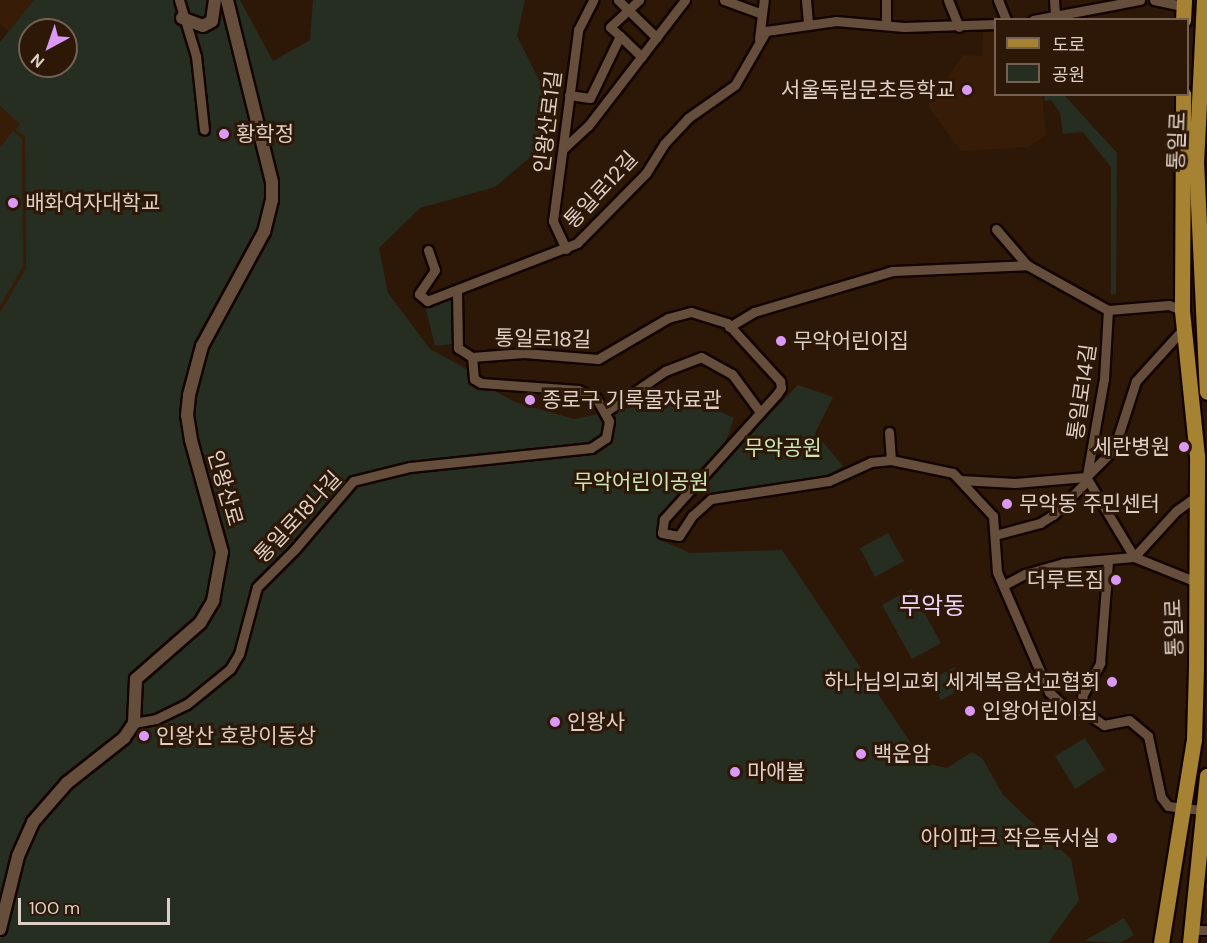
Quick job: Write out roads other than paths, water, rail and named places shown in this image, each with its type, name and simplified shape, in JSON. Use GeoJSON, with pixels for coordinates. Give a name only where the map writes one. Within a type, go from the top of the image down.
{"type":"FeatureCollection","features":[{"type":"Feature","properties":{"kind":"main road","name":"통일로"},"geometry":{"type":"LineString","coordinates":[[1204,0],[1196,161],[1207,392]]}},
{"type":"Feature","properties":{"kind":"main road","name":"통일로"},"geometry":{"type":"LineString","coordinates":[[1161,943],[1194,740],[1194,498],[1197,456],[1182,310],[1183,96]]}},
{"type":"Feature","properties":{"kind":"main road"},"geometry":{"type":"LineString","coordinates":[[1190,937],[1207,776]]}},
{"type":"Feature","properties":{"kind":"street"},"geometry":{"type":"LineString","coordinates":[[179,0],[182,18],[196,56],[204,130]]}},
{"type":"Feature","properties":{"kind":"street"},"geometry":{"type":"LineString","coordinates":[[182,18],[203,26],[212,21],[215,0]]}},
{"type":"Feature","properties":{"kind":"street","name":"인왕산로"},"geometry":{"type":"LineString","coordinates":[[134,723],[136,679],[200,623],[213,601],[222,552],[191,440],[189,395],[202,346],[264,232],[272,200],[272,182],[227,0]]}},
{"type":"Feature","properties":{"kind":"street","name":"인왕산로1길"},"geometry":{"type":"LineString","coordinates":[[566,249],[553,221],[578,30],[593,0]]}},
{"type":"Feature","properties":{"kind":"street"},"geometry":{"type":"LineString","coordinates":[[618,0],[657,38]]}},
{"type":"Feature","properties":{"kind":"street"},"geometry":{"type":"LineString","coordinates":[[639,0],[610,27],[642,57]]}},
{"type":"Feature","properties":{"kind":"street"},"geometry":{"type":"LineString","coordinates":[[563,149],[588,126],[685,0]]}},
{"type":"Feature","properties":{"kind":"street"},"geometry":{"type":"LineString","coordinates":[[724,0],[762,14]]}},
{"type":"Feature","properties":{"kind":"street"},"geometry":{"type":"LineString","coordinates":[[759,42],[764,0]]}},
{"type":"Feature","properties":{"kind":"street"},"geometry":{"type":"LineString","coordinates":[[806,0],[808,25]]}},
{"type":"Feature","properties":{"kind":"street"},"geometry":{"type":"LineString","coordinates":[[886,0],[886,25]]}},
{"type":"Feature","properties":{"kind":"street"},"geometry":{"type":"LineString","coordinates":[[948,0],[958,27]]}},
{"type":"Feature","properties":{"kind":"street"},"geometry":{"type":"LineString","coordinates":[[998,0],[1005,18]]}},
{"type":"Feature","properties":{"kind":"street"},"geometry":{"type":"LineString","coordinates":[[1054,0],[1055,16]]}},
{"type":"Feature","properties":{"kind":"street"},"geometry":{"type":"LineString","coordinates":[[1044,18],[1094,3],[1139,0]]}},
{"type":"Feature","properties":{"kind":"street"},"geometry":{"type":"LineString","coordinates":[[1154,0],[1183,8]]}},
{"type":"Feature","properties":{"kind":"street"},"geometry":{"type":"LineString","coordinates":[[759,42],[766,31],[836,21],[958,27],[994,24]]}},
{"type":"Feature","properties":{"kind":"street"},"geometry":{"type":"LineString","coordinates":[[569,95],[590,98],[620,36]]}},
{"type":"Feature","properties":{"kind":"street","name":"통일로12길"},"geometry":{"type":"LineString","coordinates":[[428,250],[435,270],[419,294],[427,301],[577,243],[646,173],[664,144],[688,118],[735,85],[759,42]]}},
{"type":"Feature","properties":{"kind":"street"},"geometry":{"type":"LineString","coordinates":[[996,229],[1027,265],[1108,310],[1169,305],[1182,310]]}},
{"type":"Feature","properties":{"kind":"street"},"geometry":{"type":"LineString","coordinates":[[729,327],[754,312],[892,271],[1027,265]]}},
{"type":"Feature","properties":{"kind":"street","name":"통일로18길"},"geometry":{"type":"LineString","coordinates":[[457,291],[458,348],[472,357],[524,353],[598,359],[668,318],[691,312],[721,318],[780,381],[781,388],[664,519],[662,533],[679,536],[692,516],[711,499],[829,481],[871,462],[891,460],[953,473],[993,516],[997,572],[1049,692],[1065,707],[1086,713],[1104,725],[1129,720],[1148,736],[1161,797],[1168,806],[1204,811]]}},
{"type":"Feature","properties":{"kind":"street","name":"통일로14길"},"geometry":{"type":"LineString","coordinates":[[1086,479],[1104,379],[1108,310]]}},
{"type":"Feature","properties":{"kind":"street","name":"통일로14길"},"geometry":{"type":"LineString","coordinates":[[995,535],[1040,523],[1086,479],[1119,440],[1136,381],[1184,328]]}},
{"type":"Feature","properties":{"kind":"street"},"geometry":{"type":"LineString","coordinates":[[472,357],[474,379],[481,383],[578,390],[596,398],[605,412],[665,371],[701,357],[732,374],[760,412]]}},
{"type":"Feature","properties":{"kind":"street","name":"통일로18나길"},"geometry":{"type":"LineString","coordinates":[[134,723],[156,719],[187,704],[230,669],[238,654],[257,587],[296,549],[353,481],[410,467],[591,448],[606,438],[609,421],[605,412]]}},
{"type":"Feature","properties":{"kind":"street"},"geometry":{"type":"LineString","coordinates":[[889,432],[891,460]]}},
{"type":"Feature","properties":{"kind":"street"},"geometry":{"type":"LineString","coordinates":[[960,480],[1015,483],[1086,479],[1134,557]]}},
{"type":"Feature","properties":{"kind":"street"},"geometry":{"type":"LineString","coordinates":[[1134,557],[1176,511],[1194,498]]}},
{"type":"Feature","properties":{"kind":"street"},"geometry":{"type":"LineString","coordinates":[[1004,585],[1024,574],[1063,563],[1134,557],[1194,581]]}},
{"type":"Feature","properties":{"kind":"street"},"geometry":{"type":"LineString","coordinates":[[1086,713],[1082,696],[1100,663],[1108,561]]}},
{"type":"Feature","properties":{"kind":"street"},"geometry":{"type":"LineString","coordinates":[[0,929],[18,856],[33,822],[67,783],[124,738],[134,723]]}},
{"type":"Feature","properties":{"kind":"street"},"geometry":{"type":"LineString","coordinates":[[1190,937],[1207,930]]}},
{"type":"Feature","properties":{"kind":"place","name":"서울독립문초등학교"},"geometry":{"type":"Point","coordinates":[967,90]}},
{"type":"Feature","properties":{"kind":"place","name":"황학정"},"geometry":{"type":"Point","coordinates":[224,134]}},
{"type":"Feature","properties":{"kind":"place","name":"배화여자대학교"},"geometry":{"type":"Point","coordinates":[13,203]}},
{"type":"Feature","properties":{"kind":"place","name":"무악어린이집"},"geometry":{"type":"Point","coordinates":[781,341]}},
{"type":"Feature","properties":{"kind":"place","name":"종로구 기록물자료관"},"geometry":{"type":"Point","coordinates":[530,400]}},
{"type":"Feature","properties":{"kind":"place","name":"세란병원"},"geometry":{"type":"Point","coordinates":[1184,447]}},
{"type":"Feature","properties":{"kind":"place","name":"무악동 주민센터"},"geometry":{"type":"Point","coordinates":[1007,504]}},
{"type":"Feature","properties":{"kind":"place","name":"더루트짐"},"geometry":{"type":"Point","coordinates":[1116,580]}},
{"type":"Feature","properties":{"kind":"place","name":"하나님의교회 세계복음선교협회"},"geometry":{"type":"Point","coordinates":[1112,682]}},
{"type":"Feature","properties":{"kind":"place","name":"인왕어린이집"},"geometry":{"type":"Point","coordinates":[970,711]}},
{"type":"Feature","properties":{"kind":"place","name":"인왕사"},"geometry":{"type":"Point","coordinates":[555,722]}},
{"type":"Feature","properties":{"kind":"place","name":"인왕산 호랑이동상"},"geometry":{"type":"Point","coordinates":[144,736]}},
{"type":"Feature","properties":{"kind":"place","name":"백운암"},"geometry":{"type":"Point","coordinates":[861,754]}},
{"type":"Feature","properties":{"kind":"place","name":"마애불"},"geometry":{"type":"Point","coordinates":[735,772]}},
{"type":"Feature","properties":{"kind":"place","name":"아이파크 작은독서실"},"geometry":{"type":"Point","coordinates":[1112,838]}},
{"type":"Feature","properties":{"kind":"district","name":"무악동"},"geometry":{"type":"Point","coordinates":[932,606]}},
{"type":"Feature","properties":{"kind":"park label","name":"무악공원"},"geometry":{"type":"Point","coordinates":[783,448]}},
{"type":"Feature","properties":{"kind":"park label","name":"무악어린이공원"},"geometry":{"type":"Point","coordinates":[641,482]}}]}
